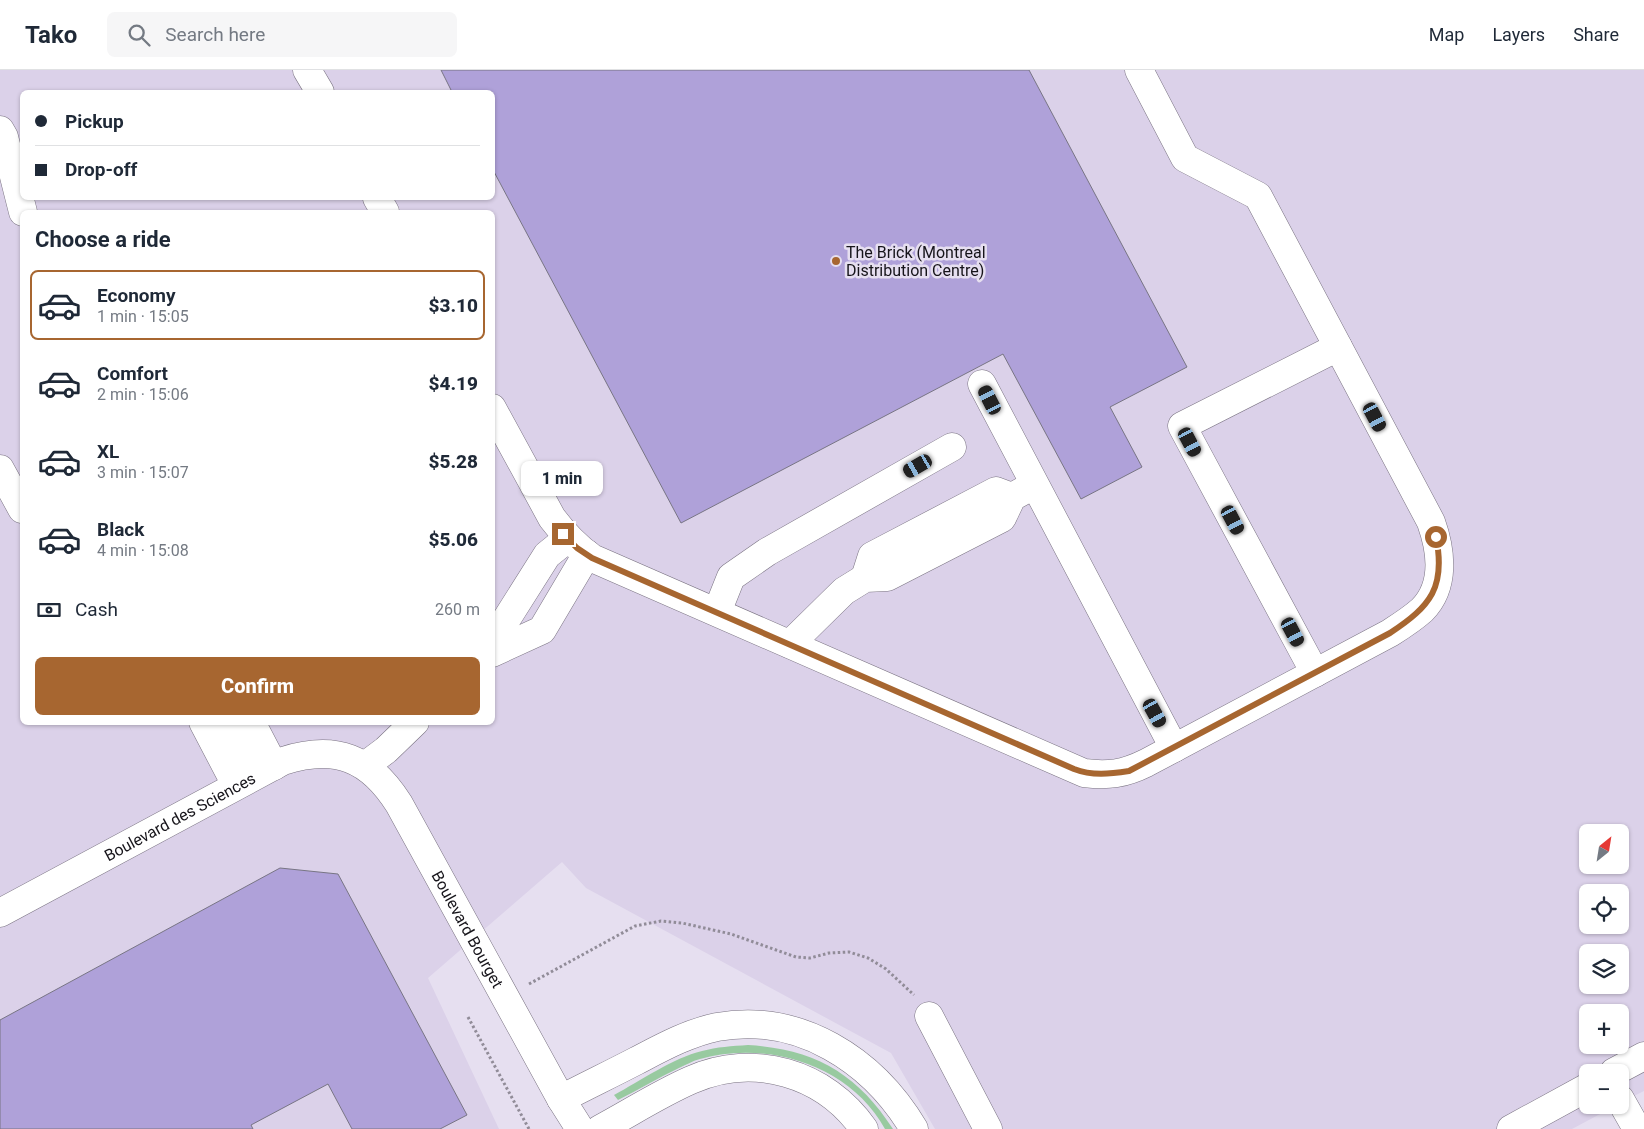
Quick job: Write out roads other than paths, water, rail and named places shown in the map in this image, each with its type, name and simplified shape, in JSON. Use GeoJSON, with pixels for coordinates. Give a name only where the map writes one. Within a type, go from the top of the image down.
{"type":"FeatureCollection","features":[{"type":"Feature","properties":{"kind":"street"},"geometry":{"type":"LineString","coordinates":[[307,70],[319,90]]}},
{"type":"Feature","properties":{"kind":"street"},"geometry":{"type":"LineString","coordinates":[[495,414],[552,518],[578,546],[717,612],[1084,773],[1112,774],[1129,771],[1390,633],[1423,608],[1433,593],[1439,575],[1440,556],[1436,537],[1430,522],[1258,196],[1185,158],[1139,70]]}},
{"type":"Feature","properties":{"kind":"street"},"geometry":{"type":"LineString","coordinates":[[0,130],[4,137],[22,210]]}},
{"type":"Feature","properties":{"kind":"street"},"geometry":{"type":"LineString","coordinates":[[1316,672],[1182,426],[1338,347]]}},
{"type":"Feature","properties":{"kind":"street"},"geometry":{"type":"LineString","coordinates":[[982,384],[1023,491],[1077,563],[1174,748]]}},
{"type":"Feature","properties":{"kind":"street"},"geometry":{"type":"LineString","coordinates":[[717,612],[731,577],[767,552],[952,447]]}},
{"type":"Feature","properties":{"kind":"street"},"geometry":{"type":"LineString","coordinates":[[0,470],[20,505]]}},
{"type":"Feature","properties":{"kind":"street"},"geometry":{"type":"LineString","coordinates":[[790,644],[844,591],[865,578],[872,556],[996,491],[1023,491]]}},
{"type":"Feature","properties":{"kind":"street"},"geometry":{"type":"LineString","coordinates":[[495,637],[546,555],[578,546]]}},
{"type":"Feature","properties":{"kind":"street"},"geometry":{"type":"LineString","coordinates":[[495,652],[542,630],[578,546]]}},
{"type":"Feature","properties":{"kind":"street"},"geometry":{"type":"LineString","coordinates":[[206,725],[255,775]]}},
{"type":"Feature","properties":{"kind":"street"},"geometry":{"type":"LineString","coordinates":[[230,725],[255,775]]}},
{"type":"Feature","properties":{"kind":"street"},"geometry":{"type":"LineString","coordinates":[[250,725],[255,775]]}},
{"type":"Feature","properties":{"kind":"street"},"geometry":{"type":"LineString","coordinates":[[366,765],[386,750],[413,725]]}},
{"type":"Feature","properties":{"kind":"street","name":"Boulevard des Sciences"},"geometry":{"type":"LineString","coordinates":[[0,913],[255,775],[294,757],[307,754],[327,754],[346,757],[366,765]]}},
{"type":"Feature","properties":{"kind":"street","name":"Boulevard Bourget"},"geometry":{"type":"LineString","coordinates":[[366,765],[379,777],[399,804],[561,1099],[580,1129]]}},
{"type":"Feature","properties":{"kind":"street"},"geometry":{"type":"LineString","coordinates":[[929,1016],[988,1129]]}},
{"type":"Feature","properties":{"kind":"street"},"geometry":{"type":"LineString","coordinates":[[561,1099],[653,1052],[698,1033],[716,1028],[755,1025],[797,1032],[834,1048],[882,1085],[914,1129]]}},
{"type":"Feature","properties":{"kind":"street"},"geometry":{"type":"LineString","coordinates":[[1629,1064],[1644,1056]]}},
{"type":"Feature","properties":{"kind":"street"},"geometry":{"type":"LineString","coordinates":[[600,1129],[692,1079],[733,1069],[757,1068],[777,1070],[795,1075],[815,1084],[833,1096],[864,1129]]}},
{"type":"Feature","properties":{"kind":"street"},"geometry":{"type":"LineString","coordinates":[[1511,1129],[1579,1092]]}},
{"type":"Feature","properties":{"kind":"street","name":"Boulevard Bourget"},"geometry":{"type":"LineString","coordinates":[[561,1099],[572,1129]]}},
{"type":"Feature","properties":{"kind":"street"},"geometry":{"type":"LineString","coordinates":[[1628,1114],[1637,1129]]}},
{"type":"Feature","properties":{"kind":"place","name":"The Brick (Montreal Distribution Centre)"},"geometry":{"type":"Point","coordinates":[836,261]}}]}
